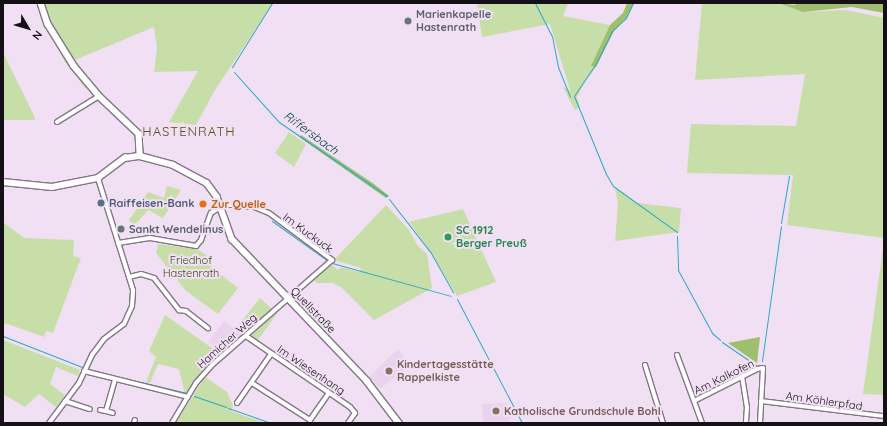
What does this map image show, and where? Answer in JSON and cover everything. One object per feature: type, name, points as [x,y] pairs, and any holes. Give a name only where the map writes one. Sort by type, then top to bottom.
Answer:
[{"type":"main road","points":[[3,182],[52,187],[98,178],[125,158],[140,156],[139,134],[99,96],[62,49],[48,24],[41,3]]},
{"type":"main road","name":"Quellstraße","points":[[140,156],[173,165],[207,183],[214,190],[232,239],[372,387],[399,423]]},
{"type":"street","points":[[57,122],[99,96]]},
{"type":"street","points":[[49,423],[84,372],[92,354],[104,340],[127,320],[134,298],[129,277],[98,178]]},
{"type":"street","name":"Im Kuckuck","points":[[220,207],[246,206],[268,213],[332,260],[289,300]]},
{"type":"street","points":[[118,243],[150,238],[196,246],[201,240],[211,213],[220,207]]},
{"type":"street","points":[[129,277],[141,274],[154,278],[179,310],[186,311],[208,328]]},
{"type":"street","name":"Hamicher Weg","points":[[172,423],[203,374],[289,300]]},
{"type":"street","name":"Im Wiesenhang","points":[[246,336],[329,392],[355,413],[348,423]]},
{"type":"street","points":[[237,403],[272,354]]},
{"type":"street","name":"Am Kalkofen","points":[[676,355],[702,423]]},
{"type":"street","points":[[644,365],[663,423]]},
{"type":"street","name":"Am Kalkofen","points":[[694,401],[742,376],[762,368],[761,401]]},
{"type":"street","points":[[84,372],[188,397]]},
{"type":"street","points":[[742,376],[747,406],[746,423]]},
{"type":"street","points":[[106,411],[115,379]]},
{"type":"street","points":[[252,383],[310,420],[329,392]]},
{"type":"street","points":[[65,401],[90,409]]},
{"type":"street","points":[[760,423],[761,401]]},
{"type":"street","name":"Am Köhlerpfad","points":[[761,401],[884,416]]},
{"type":"street","points":[[100,410],[113,413]]},
{"type":"shaded area","points":[[224,321],[242,334],[242,337],[239,336],[222,352],[208,342]]},
{"type":"shaded area","name":"Kindertagesstätte Rappelkiste","points":[[398,349],[410,365],[380,389],[369,377]]},
{"type":"shaded area","name":"Katholische Grundschule Bohl","points":[[506,403],[512,418],[509,419],[510,423],[483,423],[482,404]]},
{"type":"green space","points":[[35,3],[67,60],[88,88],[86,89],[65,62]]},
{"type":"green space","points":[[44,3],[273,3],[215,90],[196,125],[169,122],[198,71],[154,72],[157,48],[154,27],[75,60],[100,93],[70,56],[51,23]]},
{"type":"green space","points":[[477,3],[568,3],[563,16],[610,25],[592,65],[596,67],[585,81],[577,97],[580,107],[575,110],[563,87],[570,90],[550,24],[482,37]]},
{"type":"green space","points":[[627,3],[634,3],[627,17],[614,31],[596,67],[591,66],[610,25],[623,13]]},
{"type":"green space","points":[[702,3],[778,3],[803,12],[846,10],[884,18],[884,238],[787,225],[793,175],[687,173],[691,124],[796,126],[805,74],[695,80]]},
{"type":"green space","points":[[778,3],[795,5],[796,3],[884,3],[884,13],[852,7],[803,12]]},
{"type":"green space","points":[[3,52],[35,118],[35,120],[3,120]]},
{"type":"green space","points":[[289,132],[306,144],[294,167],[275,153]]},
{"type":"green space","points":[[301,135],[374,184],[389,196],[386,198],[299,137]]},
{"type":"green space","points":[[167,186],[181,190],[163,218],[148,210],[134,226],[129,220],[148,192],[164,198]]},
{"type":"green space","points":[[615,188],[637,203],[681,208],[679,232],[615,241],[618,204]]},
{"type":"green space","points":[[386,205],[409,230],[418,246],[427,254],[432,288],[374,320],[342,288],[333,283],[317,283],[314,280],[331,264],[338,270],[341,267],[359,272],[361,268],[334,260]]},
{"type":"green space","name":"SC 1912 Berger Preuß","points":[[463,209],[496,282],[457,296],[431,252],[409,222]]},
{"type":"green space","points":[[3,222],[24,238],[74,240],[73,256],[81,258],[53,333],[46,331],[44,337],[5,323],[3,328]]},
{"type":"green space","points":[[884,240],[884,395],[863,394]]},
{"type":"green space","name":"Friedhof Hastenrath","points":[[158,244],[197,249],[206,255],[211,267],[238,288],[218,314],[186,291],[156,253]]},
{"type":"green space","points":[[260,298],[273,310],[246,333],[237,327]]},
{"type":"green space","points":[[279,311],[257,341],[251,337],[251,335]]},
{"type":"green space","points":[[165,315],[219,353],[185,394],[179,369],[158,364],[150,383],[146,382],[156,357],[149,351]]},
{"type":"green space","points":[[760,337],[757,363],[728,343]]},
{"type":"green space","points":[[3,340],[80,370],[78,376],[56,367],[50,384],[65,395],[56,407],[39,394],[25,407],[3,394]]},
{"type":"green space","points":[[205,377],[227,392],[233,406],[231,411],[265,423],[176,423]]},
{"type":"waterway","name":"Riffersbach","points":[[232,67],[272,3]]},
{"type":"waterway","points":[[535,3],[552,36],[558,67],[570,97]]},
{"type":"waterway","points":[[633,3],[626,18],[612,31],[597,62],[574,96],[606,174],[613,186],[677,232]]},
{"type":"waterway","name":"Riffersbach","points":[[234,72],[279,122],[387,196]]},
{"type":"waterway","points":[[781,223],[789,176]]},
{"type":"waterway","name":"Riffersbach","points":[[389,199],[431,253],[453,292]]},
{"type":"waterway","points":[[272,221],[328,261]]},
{"type":"waterway","points":[[762,361],[781,226]]},
{"type":"waterway","points":[[677,236],[678,270],[712,333],[720,340]]},
{"type":"waterway","points":[[332,263],[451,296]]},
{"type":"waterway","name":"Riffersbach","points":[[457,299],[522,423]]},
{"type":"waterway","points":[[3,336],[82,367]]},
{"type":"waterway","points":[[722,342],[757,366]]},
{"type":"waterway","points":[[88,369],[113,376]]},
{"type":"waterway","points":[[118,377],[136,381]]},
{"type":"waterway","points":[[141,382],[187,393]]},
{"type":"waterway","points":[[194,396],[226,407]]},
{"type":"waterway","points":[[228,408],[271,423]]},
{"type":"place","name":"Marienkapelle Hastenrath","points":[[408,21]]},
{"type":"place","name":"Raiffeisen-Bank","points":[[101,203]]},
{"type":"place","name":"Zur Quelle","points":[[203,204]]},
{"type":"place","name":"Sankt Wendelinus","points":[[121,229]]},
{"type":"place","name":"SC 1912 Berger Preuß","points":[[448,237]]},
{"type":"place","name":"Kindertagesstätte Rappelkiste","points":[[389,371]]},
{"type":"place","name":"Katholische Grundschule Bohl","points":[[496,411]]},
{"type":"district","name":"HASTENRATH","points":[[189,131]]}]
